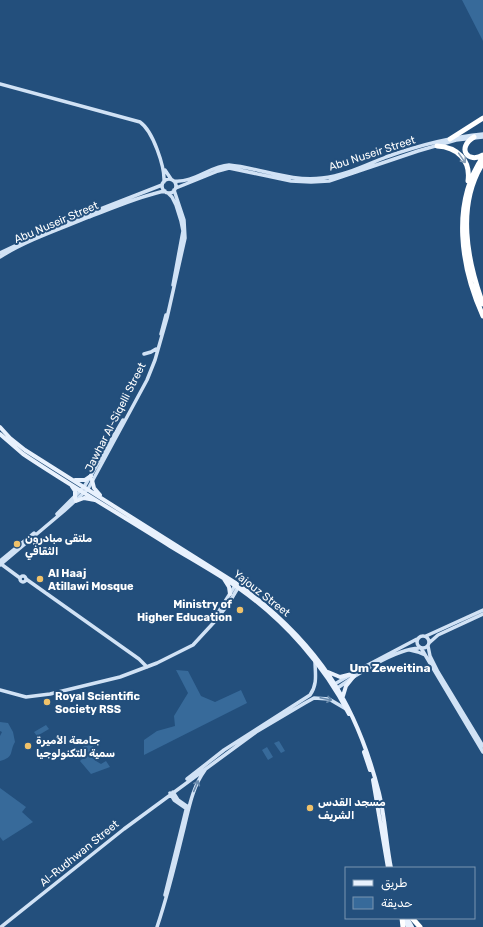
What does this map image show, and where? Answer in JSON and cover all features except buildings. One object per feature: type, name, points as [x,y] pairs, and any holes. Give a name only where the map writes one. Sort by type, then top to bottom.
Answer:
[{"type":"highway","points":[[450,139],[483,118]]},
{"type":"highway","points":[[474,137],[466,145],[466,153],[468,156],[474,158],[483,156]]},
{"type":"highway","points":[[437,146],[445,146],[463,157],[468,172],[468,187]]},
{"type":"highway","points":[[483,156],[474,171],[468,187],[464,205],[463,225],[464,250],[471,282],[483,316]]},
{"type":"highway","points":[[483,163],[477,174],[469,198],[468,232],[472,268],[483,304]]},
{"type":"highway","points":[[477,174],[483,168]]},
{"type":"highway","points":[[413,919],[420,927]]},
{"type":"main road","points":[[0,84],[132,119]]},
{"type":"main road","name":"Jawhar Al-Siqelli Street","points":[[0,563],[85,490],[146,380],[155,360],[166,323],[185,235],[184,220],[172,180],[165,171],[148,128],[143,122],[132,119]]},
{"type":"main road","name":"Jawhar Al-Siqelli Street","points":[[92,478],[144,381],[156,349],[168,309],[182,234],[182,224],[176,204],[172,197],[166,192],[163,184],[163,170],[149,132],[144,124],[132,119]]},
{"type":"main road","name":"Abu Nuseir Street","points":[[0,253],[50,229],[163,184],[166,180],[185,181],[223,166],[230,165],[287,177],[308,179],[324,178],[361,167],[399,153],[450,139],[483,135]]},
{"type":"main road","name":"Abu Nuseir Street","points":[[0,257],[67,226],[131,202],[175,189],[229,168],[291,181],[327,181],[340,178],[400,156],[483,135]]},
{"type":"main road","points":[[144,354],[153,352],[156,349]]},
{"type":"main road","name":"Yajouz Street","points":[[0,427],[10,438],[25,450],[73,480],[99,501],[223,579],[237,585],[275,617],[315,661],[343,696],[358,727],[371,764],[379,794],[391,867]]},
{"type":"main road","name":"Yajouz Street","points":[[0,434],[23,454],[68,482],[106,501],[263,602],[302,640],[326,671],[360,738],[372,778],[388,867]]},
{"type":"main road","points":[[73,480],[84,481],[92,478],[96,491],[106,501]]},
{"type":"main road","points":[[68,482],[74,490],[75,499],[84,498],[99,501]]},
{"type":"main road","points":[[0,563],[20,577],[25,576],[25,580],[143,663],[146,667]]},
{"type":"main road","points":[[223,579],[229,587],[230,594]]},
{"type":"main road","points":[[211,626],[237,585]]},
{"type":"main road","points":[[0,690],[23,696],[41,696],[106,680],[138,671],[152,665],[189,648],[211,626],[229,603],[237,585]]},
{"type":"main road","points":[[335,687],[353,675],[422,636],[426,636],[483,610]]},
{"type":"main road","points":[[326,671],[340,677],[353,675],[407,650],[425,648],[438,635],[483,614]]},
{"type":"main road","points":[[426,636],[428,639],[430,656],[438,672],[483,746]]},
{"type":"main road","points":[[417,639],[417,644],[426,656],[483,752]]},
{"type":"main road","points":[[407,650],[418,652],[426,656]]},
{"type":"main road","points":[[237,743],[305,703],[309,698],[315,684],[315,661]]},
{"type":"main road","points":[[143,663],[152,665]]},
{"type":"main road","points":[[138,671],[143,663]]},
{"type":"main road","points":[[343,696],[346,686],[353,675]]},
{"type":"main road","points":[[244,739],[309,698],[329,699],[346,709]]},
{"type":"main road","name":"Al-Rudhwan Street","points":[[171,792],[237,743]]},
{"type":"main road","name":"Al-Rudhwan Street","points":[[1,927],[199,770],[237,743]]},
{"type":"main road","points":[[156,927],[188,808],[195,787],[208,766]]},
{"type":"main road","points":[[171,792],[179,802],[188,808]]},
{"type":"main road","name":"Al-Rudhwan Street","points":[[6,927],[14,917]]},
{"type":"green space","points":[[462,0],[483,0],[483,41]]},
{"type":"green space","points":[[176,670],[188,671],[201,696],[215,702],[241,690],[247,703],[144,755],[144,740],[157,731],[175,726],[174,716],[188,693]]},
{"type":"green space","points":[[0,722],[8,723],[13,732],[15,742],[10,756],[0,761],[0,736],[2,732],[0,731]]},
{"type":"green space","points":[[46,725],[49,729],[37,736],[34,732]]},
{"type":"green space","points":[[279,741],[285,751],[281,753],[274,743]]},
{"type":"green space","points":[[89,743],[99,752],[96,761],[101,764],[106,761],[110,767],[91,774],[80,761],[82,759],[76,751]]},
{"type":"green space","points":[[267,747],[273,757],[268,760],[262,750]]},
{"type":"green space","points":[[0,788],[26,807],[22,812],[33,822],[3,841],[0,837]]},
{"type":"place","name":"ملتقى مبادرون الثقافي","points":[[17,544]]},
{"type":"place","name":"Al Haaj Atillawi Mosque","points":[[40,579]]},
{"type":"place","name":"Ministry of Higher Education","points":[[240,610]]},
{"type":"place","name":"Royal Scientific Society RSS","points":[[47,702]]},
{"type":"place","name":"جامعة الأميرة سمية للتكنولوجيا","points":[[28,746]]},
{"type":"place","name":"مسجد القدس الشريف","points":[[310,808]]},
{"type":"district","name":"Um Zeweitina","points":[[390,668]]}]
